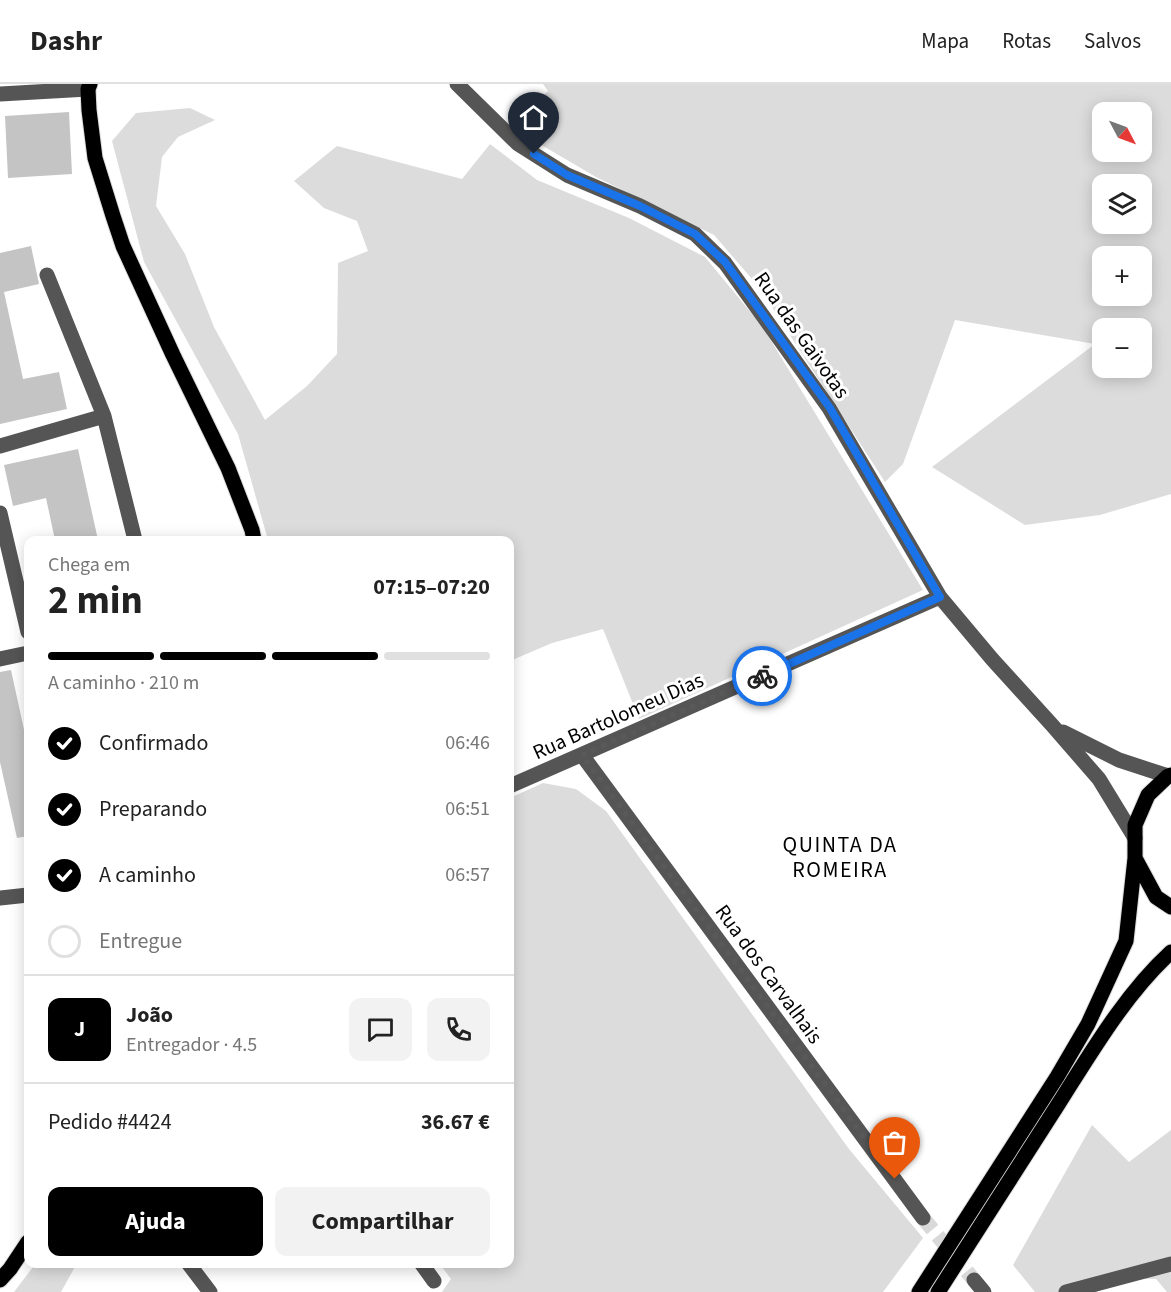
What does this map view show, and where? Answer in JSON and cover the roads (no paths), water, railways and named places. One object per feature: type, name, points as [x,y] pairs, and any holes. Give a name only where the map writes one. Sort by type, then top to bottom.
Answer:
[{"type":"main road","points":[[89,87],[89,110],[95,158],[123,246],[228,468],[253,536]]},
{"type":"main road","points":[[919,1292],[1057,1077],[1088,1024],[1126,941],[1135,858],[1135,825],[1148,795],[1169,776]]},
{"type":"main road","points":[[1135,858],[1156,897],[1171,907]]},
{"type":"main road","points":[[938,1292],[1122,1008],[1171,952]]},
{"type":"main road","points":[[0,1280],[24,1248]]},
{"type":"street","name":"Rua das Gaivotas","points":[[457,84],[518,144],[567,175],[640,206],[695,234],[725,262],[830,408],[940,597],[1033,706],[1053,725]]},
{"type":"street","points":[[0,94],[89,87]]},
{"type":"street","points":[[47,275],[104,416],[134,536]]},
{"type":"street","points":[[0,446],[104,416]]},
{"type":"street","points":[[0,513],[24,615]]},
{"type":"street","name":"Rua Bartolomeu Dias","points":[[514,784],[940,597]]},
{"type":"street","points":[[0,659],[24,654]]},
{"type":"street","points":[[1053,725],[1075,739],[1119,760],[1169,776]]},
{"type":"street","points":[[1053,725],[1099,779],[1135,838]]},
{"type":"street","name":"Rua dos Carvalhais","points":[[582,755],[923,1218]]},
{"type":"street","points":[[0,898],[24,895]]},
{"type":"street","points":[[1066,1292],[1171,1264]]},
{"type":"street","points":[[192,1268],[210,1292]]},
{"type":"street","points":[[425,1268],[434,1281]]},
{"type":"street","points":[[974,1280],[984,1292]]},
{"type":"tunnel","points":[[923,1218],[974,1280]]},
{"type":"district","name":"QUINTA DA ROMEIRA","points":[[840,858]]}]
